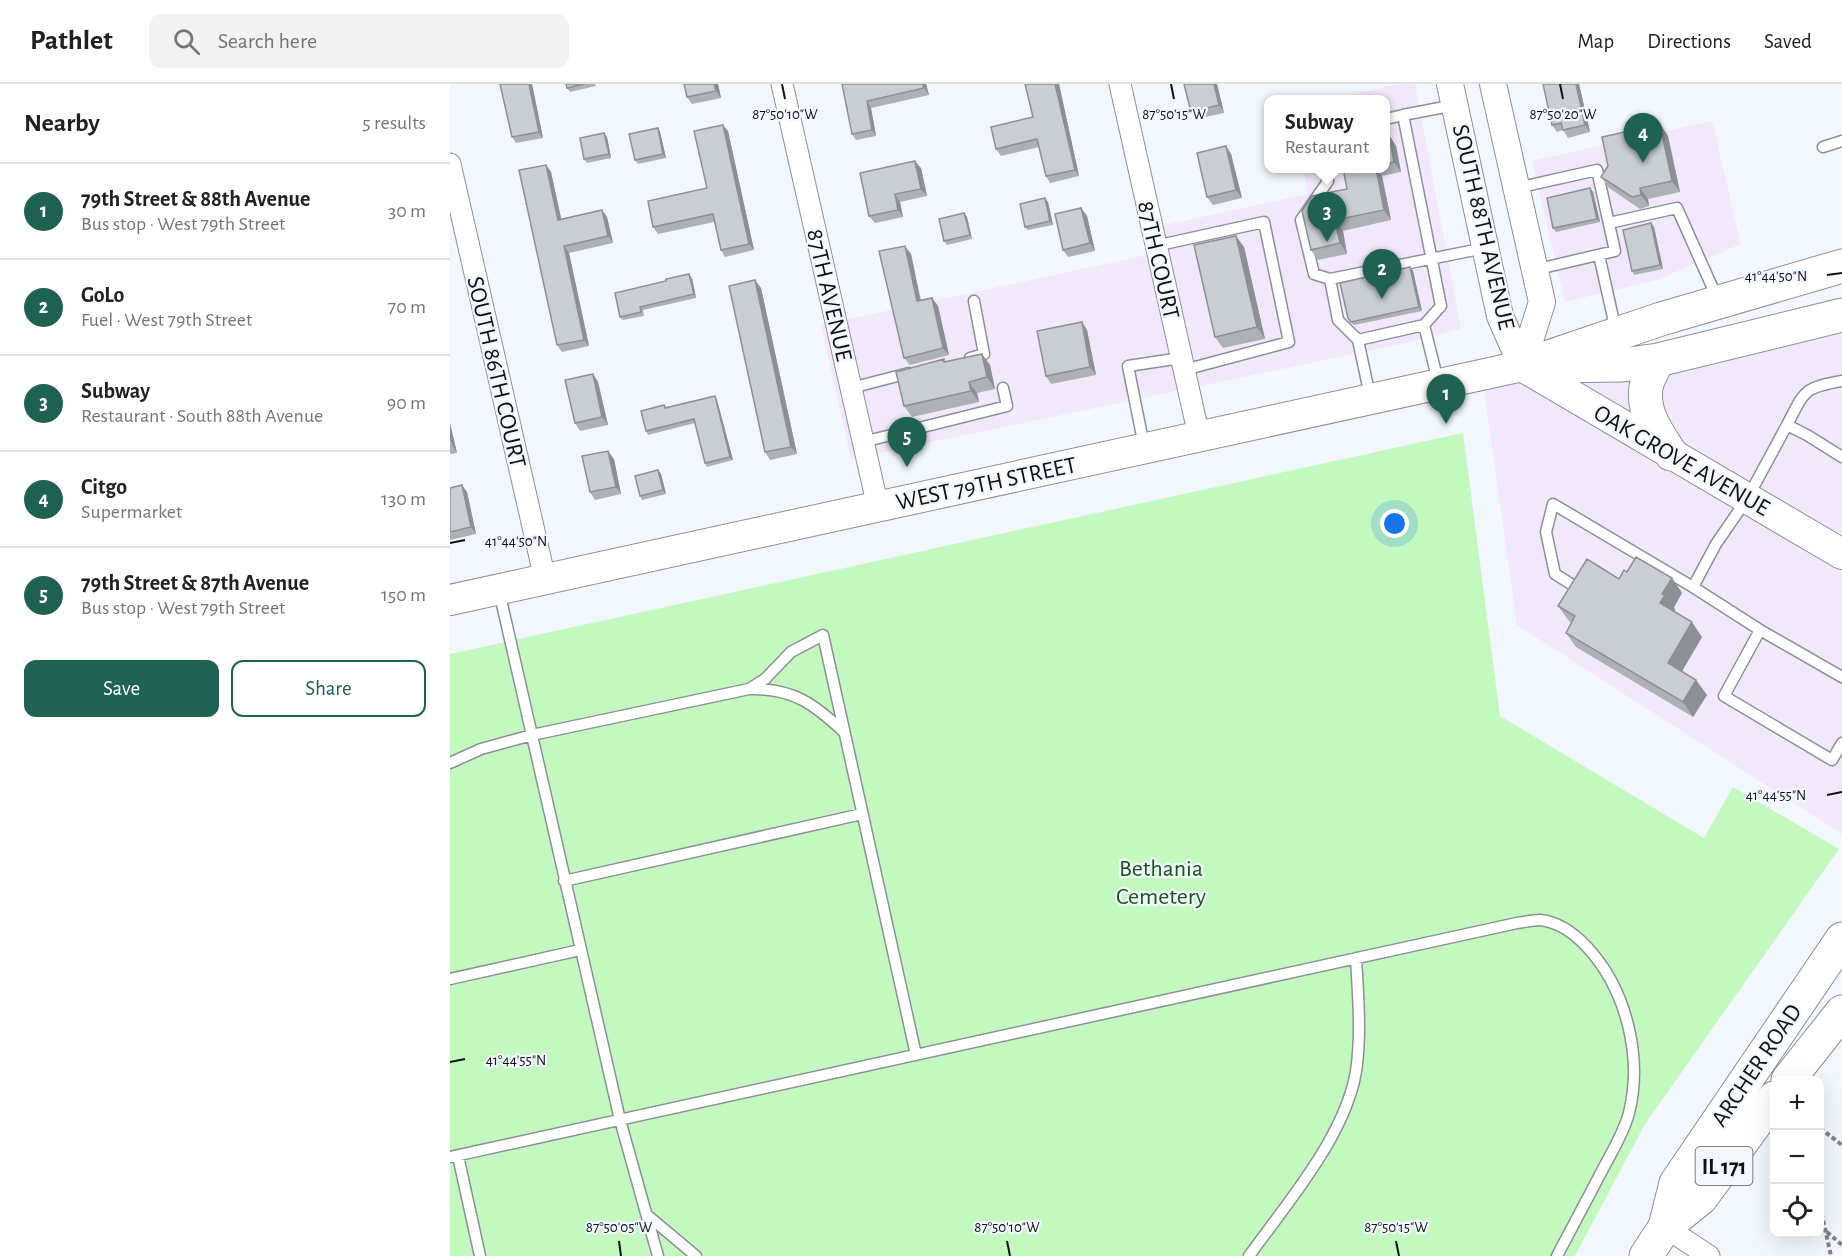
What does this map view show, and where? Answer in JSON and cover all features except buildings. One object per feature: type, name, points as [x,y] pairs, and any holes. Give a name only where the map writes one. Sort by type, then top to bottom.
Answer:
[{"type":"main road","points":[[1522,366],[1619,349],[1719,302],[1842,266]]},
{"type":"main road","points":[[1619,349],[1658,360],[1842,315]]},
{"type":"main road","points":[[1658,360],[1646,386],[1646,400],[1651,423],[1671,454]]},
{"type":"main road","name":"WEST 79TH STREET","points":[[450,600],[1522,366]]},
{"type":"main road","name":"OAK GROVE AVENUE","points":[[1522,366],[1842,555]]},
{"type":"main road","name":"ARCHER ROAD","points":[[1665,1227],[1676,1184],[1842,939]]},
{"type":"main road","name":"ARCHER ROAD","points":[[1791,1076],[1842,1012]]},
{"type":"main road","name":"ARCHER ROAD","points":[[1646,1256],[1665,1227],[1701,1198],[1770,1103]]},
{"type":"street","name":"87TH AVENUE","points":[[782,84],[878,507]]},
{"type":"street","name":"87TH COURT","points":[[1120,84],[1199,436]]},
{"type":"street","name":"SOUTH 88TH AVENUE","points":[[1493,84],[1542,303],[1522,366]]},
{"type":"street","name":"SOUTH 88TH AVENUE","points":[[1453,95],[1500,316],[1522,366]]},
{"type":"street","name":"SOUTH 86TH COURT","points":[[450,164],[545,579]]},
{"type":"street","points":[[1665,1227],[1709,1256]]},
{"type":"lane","points":[[1390,118],[1453,95]]},
{"type":"lane","points":[[1358,340],[1424,325],[1442,306],[1403,115]]},
{"type":"lane","points":[[1823,147],[1842,141]]},
{"type":"lane","points":[[1517,188],[1597,170],[1616,251],[1534,270]]},
{"type":"lane","points":[[1326,173],[1328,181],[1301,220],[1314,274],[1330,279],[1485,248]]},
{"type":"lane","points":[[1609,223],[1677,208],[1719,302]]},
{"type":"lane","points":[[1144,448],[1128,366],[1182,364],[1289,342],[1264,222],[1155,246]]},
{"type":"lane","points":[[1599,255],[1619,349]]},
{"type":"lane","points":[[1330,279],[1338,320],[1358,340],[1371,399]]},
{"type":"lane","points":[[962,360],[984,354],[974,301]]},
{"type":"lane","points":[[1424,325],[1439,384]]},
{"type":"lane","points":[[851,388],[918,371]]},
{"type":"lane","points":[[1692,587],[1716,544],[1747,499],[1804,392],[1818,385],[1842,381]]},
{"type":"lane","points":[[863,442],[1007,406],[1003,388]]},
{"type":"lane","points":[[1787,425],[1842,457]]},
{"type":"lane","points":[[1579,589],[1555,574],[1546,532],[1553,504],[1842,677]]},
{"type":"lane","points":[[498,589],[620,1120],[658,1256]]},
{"type":"lane","points":[[1760,630],[1724,696],[1832,760],[1842,743]]},
{"type":"lane","points":[[749,689],[765,679],[790,652],[823,635],[916,1055]]},
{"type":"lane","points":[[450,763],[481,749],[531,735],[749,689],[770,688],[804,700],[821,711],[844,732]]},
{"type":"lane","points":[[564,881],[862,814]]},
{"type":"lane","points":[[480,1256],[454,1156],[1506,925],[1539,920],[1556,924],[1576,935],[1611,977],[1622,1005],[1632,1056],[1633,1085],[1629,1114],[1619,1138],[1557,1256]]},
{"type":"lane","points":[[450,979],[580,950]]},
{"type":"lane","points":[[1249,1256],[1329,1141],[1346,1105],[1357,1067],[1359,1028],[1356,958]]},
{"type":"lane","points":[[647,1215],[696,1256]]},
{"type":"path","points":[[1823,1130],[1842,1145]]},
{"type":"path","points":[[1824,1223],[1831,1256]]},
{"type":"path","points":[[1826,1231],[1842,1245]]},
{"type":"shaded area","points":[[1399,84],[1415,84],[1461,329],[1401,344],[851,459],[821,325],[1147,255],[1142,230],[1308,194],[1304,173],[1390,173],[1390,95],[1348,95]]},
{"type":"shaded area","points":[[1712,121],[1741,244],[1657,280],[1565,302],[1532,161]]},
{"type":"shaded area","points":[[1842,329],[1842,545],[1548,375]]},
{"type":"shaded area","points":[[1516,375],[1842,566],[1842,834],[1517,625],[1483,383]]},
{"type":"green space","name":"Bethania Cemetery","points":[[1463,433],[1500,716],[1704,838],[1733,787],[1839,849],[1645,1124],[1575,1256],[450,1256],[450,654]]},
{"type":"place","name":"Citgo","points":[[1643,163]]},
{"type":"place","name":"Subway","points":[[1327,242]]},
{"type":"place","name":"GoLo","points":[[1382,299]]},
{"type":"place","name":"79th Street & 88th Avenue","points":[[1446,424]]},
{"type":"place","name":"79th Street & 87th Avenue","points":[[907,467]]}]
